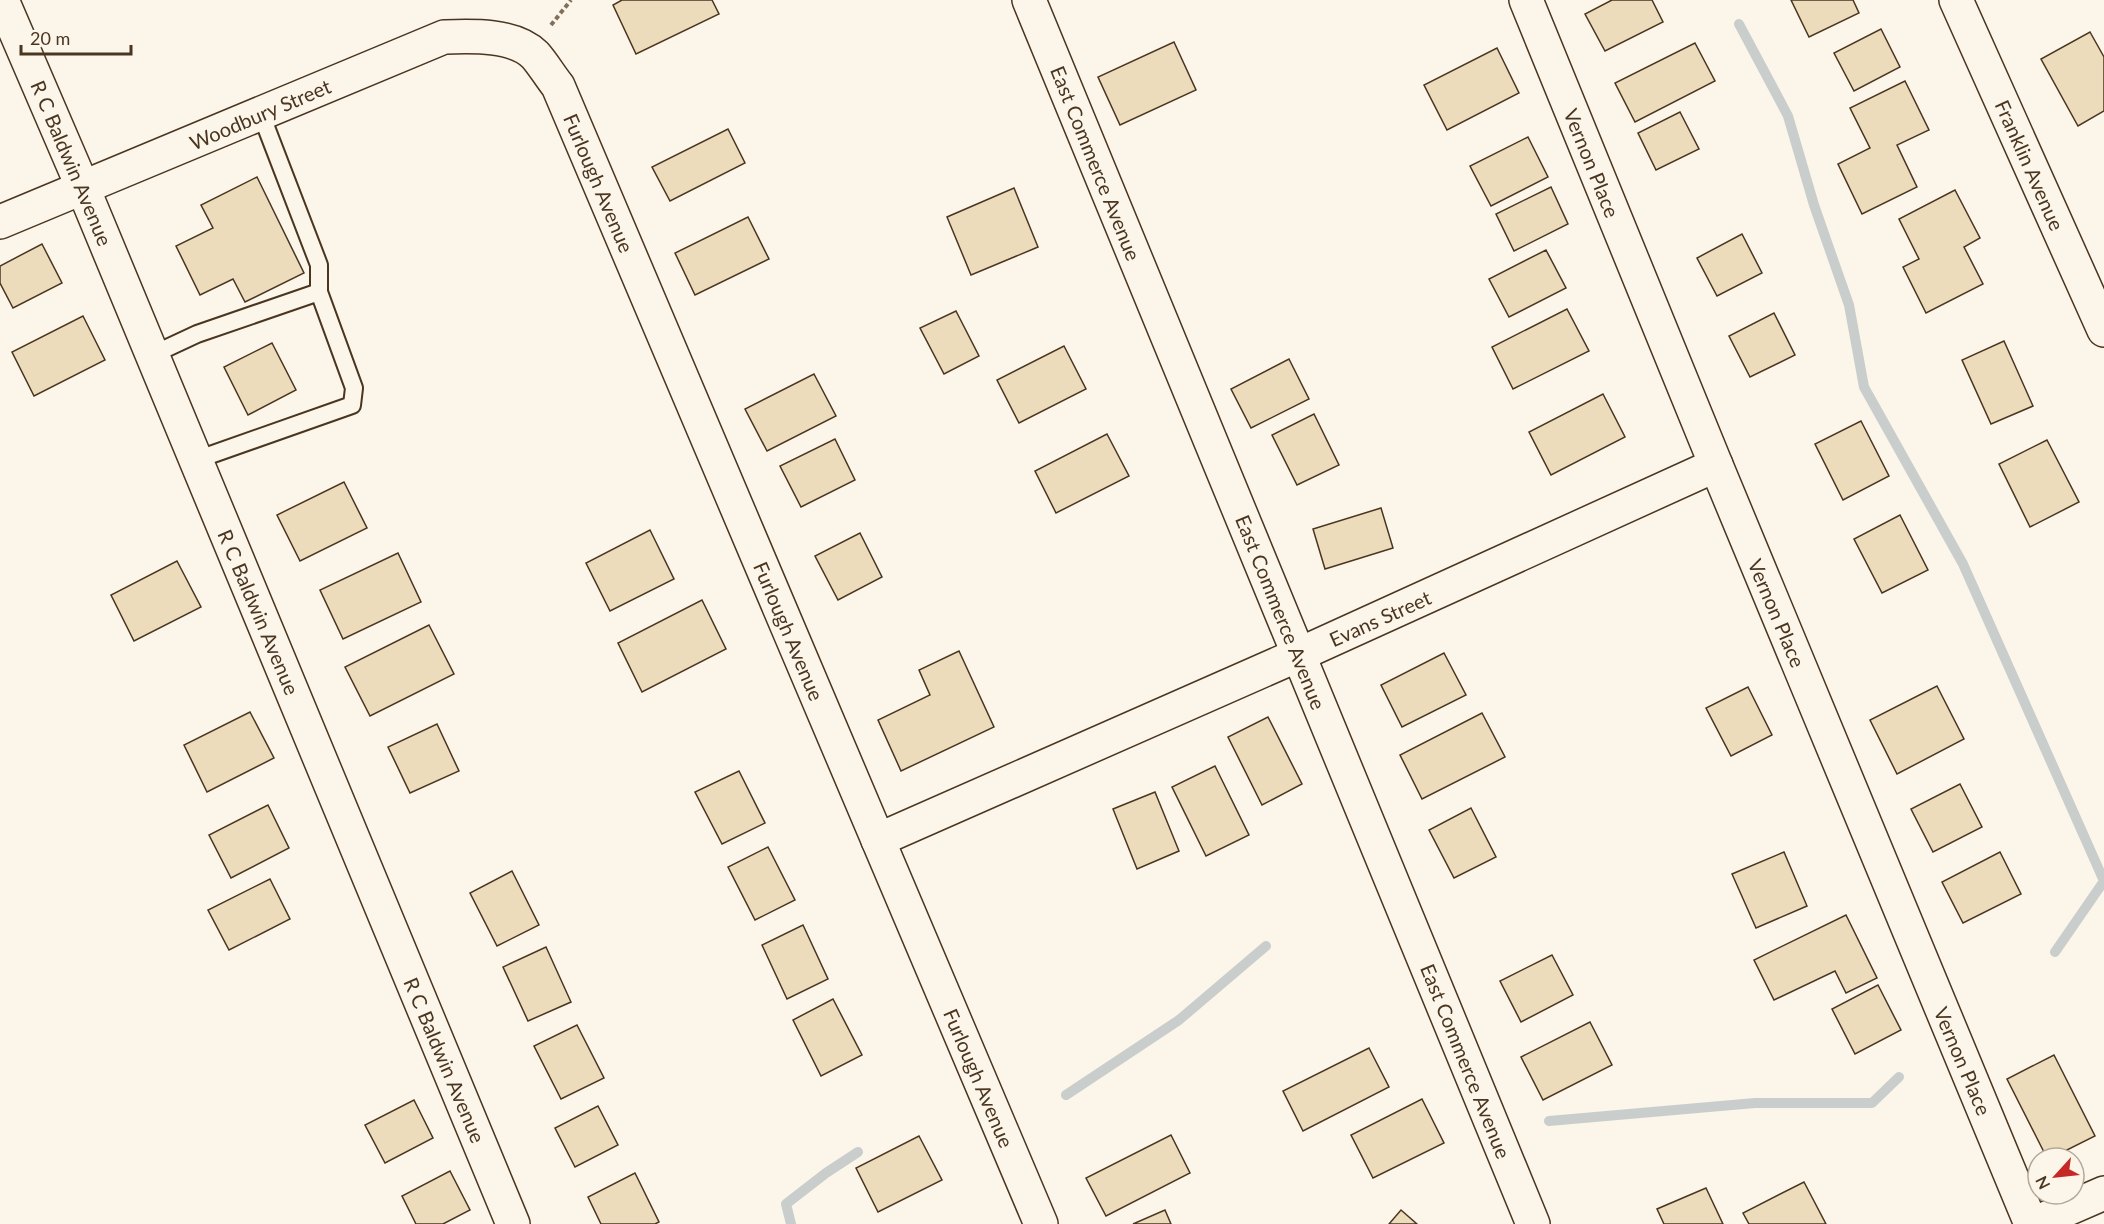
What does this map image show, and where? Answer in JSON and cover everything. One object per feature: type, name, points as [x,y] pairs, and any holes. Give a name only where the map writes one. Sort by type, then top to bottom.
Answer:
[{"type":"street","name":"R C Baldwin Avenue","points":[[2,0],[83,188],[513,1224]]},
{"type":"street","name":"East Commerce Avenue","points":[[1029,0],[1533,1224]]},
{"type":"street","name":"Vernon Place","points":[[1526,0],[1716,465],[2032,1224]]},
{"type":"street","name":"Franklin Avenue","points":[[1956,0],[2104,330]]},
{"type":"street","name":"Woodbury Street","points":[[0,222],[444,37],[483,36],[524,46]]},
{"type":"street","name":"Furlough Avenue","points":[[524,46],[535,55],[558,86],[1041,1224]]},
{"type":"street","name":"Evans Street","points":[[878,840],[1298,655],[1716,465]]},
{"type":"street","points":[[2032,1224],[2104,1192]]},
{"type":"lane","points":[[196,460],[352,405],[354,388],[320,292],[319,265],[261,114]]},
{"type":"lane","points":[[152,355],[197,334],[320,292]]},
{"type":"building","points":[[622,0],[712,0],[719,14],[636,54],[613,5]]},
{"type":"building","points":[[1612,0],[1652,0],[1663,22],[1605,51],[1585,14]]},
{"type":"building","points":[[1791,0],[1853,0],[1859,13],[1809,37]]},
{"type":"building","points":[[1881,29],[1900,67],[1854,91],[1834,53]]},
{"type":"building","points":[[2090,32],[2104,57],[2104,111],[2078,126],[2041,59]]},
{"type":"building","points":[[1174,42],[1196,90],[1120,125],[1098,77]]},
{"type":"building","points":[[1695,43],[1715,81],[1635,122],[1615,83]]},
{"type":"building","points":[[1497,48],[1519,93],[1447,130],[1424,85]]},
{"type":"building","points":[[1905,81],[1929,130],[1897,145],[1917,187],[1862,214],[1838,164],[1870,148],[1850,108]]},
{"type":"building","points":[[1680,112],[1699,149],[1656,170],[1638,133]]},
{"type":"building","points":[[728,129],[745,163],[670,201],[652,167]]},
{"type":"building","points":[[1528,137],[1548,177],[1491,206],[1470,166]]},
{"type":"building","points":[[257,177],[304,273],[245,302],[233,279],[200,295],[176,246],[213,228],[201,205]]},
{"type":"building","points":[[1551,187],[1568,224],[1514,251],[1496,214]]},
{"type":"building","points":[[1014,188],[1038,247],[971,275],[947,217]]},
{"type":"building","points":[[1955,190],[1980,238],[1964,247],[1983,284],[1926,313],[1903,267],[1919,259],[1899,219]]},
{"type":"building","points":[[748,217],[769,259],[695,295],[675,253]]},
{"type":"building","points":[[1742,234],[1762,273],[1717,296],[1697,258]]},
{"type":"building","points":[[42,244],[62,283],[13,308],[0,283],[0,266]]},
{"type":"building","points":[[1546,250],[1566,288],[1509,317],[1489,279]]},
{"type":"building","points":[[1567,309],[1589,351],[1513,389],[1492,347]]},
{"type":"building","points":[[956,311],[979,356],[944,374],[920,328]]},
{"type":"building","points":[[1774,313],[1795,355],[1750,377],[1729,336]]},
{"type":"building","points":[[83,316],[105,360],[34,396],[12,352]]},
{"type":"building","points":[[2004,341],[2033,406],[1991,424],[1962,360]]},
{"type":"building","points":[[272,343],[296,390],[248,415],[224,367]]},
{"type":"building","points":[[1064,346],[1086,389],[1019,423],[997,380]]},
{"type":"building","points":[[1289,359],[1309,399],[1251,428],[1231,389]]},
{"type":"building","points":[[814,374],[836,416],[767,451],[745,409]]},
{"type":"building","points":[[1603,394],[1625,437],[1551,475],[1529,432]]},
{"type":"building","points":[[1314,414],[1339,465],[1297,485],[1272,435]]},
{"type":"building","points":[[1861,421],[1889,476],[1843,500],[1815,444]]},
{"type":"building","points":[[1107,434],[1129,476],[1056,513],[1035,471]]},
{"type":"building","points":[[835,439],[855,480],[801,507],[780,466]]},
{"type":"building","points":[[2047,440],[2079,502],[2030,527],[1999,464]]},
{"type":"building","points":[[344,482],[367,528],[300,561],[277,515]]},
{"type":"building","points":[[1381,508],[1393,548],[1325,569],[1313,529]]},
{"type":"building","points":[[1900,515],[1928,570],[1882,593],[1854,539]]},
{"type":"building","points":[[650,530],[674,579],[610,611],[586,563]]},
{"type":"building","points":[[860,533],[882,577],[838,600],[815,556]]},
{"type":"building","points":[[398,553],[421,602],[343,639],[320,590]]},
{"type":"building","points":[[177,561],[201,607],[134,641],[111,595]]},
{"type":"building","points":[[702,600],[726,649],[642,692],[618,643]]},
{"type":"building","points":[[429,625],[454,674],[370,716],[345,667]]},
{"type":"building","points":[[959,651],[994,727],[901,771],[878,720],[930,695],[919,670]]},
{"type":"building","points":[[1444,653],[1466,695],[1402,727],[1381,685]]},
{"type":"building","points":[[1937,686],[1964,739],[1897,774],[1870,720]]},
{"type":"building","points":[[1748,687],[1772,735],[1731,756],[1706,708]]},
{"type":"building","points":[[250,712],[274,758],[207,792],[184,745]]},
{"type":"building","points":[[1482,713],[1505,757],[1422,799],[1400,755]]},
{"type":"building","points":[[1268,717],[1302,784],[1262,805],[1228,737]]},
{"type":"building","points":[[437,724],[459,771],[410,793],[388,747]]},
{"type":"building","points":[[1215,766],[1249,835],[1206,856],[1172,787]]},
{"type":"building","points":[[739,771],[765,823],[722,844],[695,792]]},
{"type":"building","points":[[1960,784],[1982,827],[1933,852],[1911,809]]},
{"type":"building","points":[[1155,792],[1179,851],[1137,869],[1113,809]]},
{"type":"building","points":[[268,805],[289,848],[231,878],[209,835]]},
{"type":"building","points":[[1471,808],[1496,857],[1454,878],[1429,830]]},
{"type":"building","points":[[768,847],[795,900],[755,920],[728,867]]},
{"type":"building","points":[[1784,852],[1807,906],[1756,928],[1732,874]]},
{"type":"building","points":[[2000,852],[2021,894],[1963,923],[1942,882]]},
{"type":"building","points":[[512,871],[539,925],[497,946],[470,893]]},
{"type":"building","points":[[270,879],[290,919],[229,950],[208,910]]},
{"type":"building","points":[[1846,915],[1877,978],[1846,993],[1835,971],[1774,1000],[1754,960]]},
{"type":"building","points":[[803,925],[828,979],[787,999],[762,945]]},
{"type":"building","points":[[546,947],[571,1002],[528,1021],[503,967]]},
{"type":"building","points":[[1552,955],[1573,995],[1521,1022],[1500,981]]},
{"type":"building","points":[[1878,985],[1901,1030],[1855,1054],[1832,1009]]},
{"type":"building","points":[[833,999],[862,1055],[821,1076],[793,1020]]},
{"type":"building","points":[[1590,1022],[1612,1065],[1543,1100],[1521,1057]]},
{"type":"building","points":[[577,1025],[604,1078],[561,1099],[534,1046]]},
{"type":"building","points":[[1369,1048],[1389,1087],[1303,1131],[1283,1091]]},
{"type":"building","points":[[2054,1055],[2095,1136],[2075,1146],[2041,1146],[2007,1079]]},
{"type":"building","points":[[1422,1099],[1444,1143],[1373,1178],[1351,1135]]},
{"type":"building","points":[[414,1100],[433,1138],[385,1163],[365,1125]]},
{"type":"building","points":[[598,1106],[618,1145],[575,1167],[555,1128]]},
{"type":"building","points":[[1171,1135],[1190,1173],[1106,1216],[1086,1178]]},
{"type":"building","points":[[919,1136],[942,1180],[878,1212],[856,1168]]},
{"type":"building","points":[[450,1171],[470,1210],[443,1224],[416,1224],[402,1196]]},
{"type":"building","points":[[635,1173],[659,1222],[655,1224],[601,1224],[588,1197]]},
{"type":"building","points":[[1804,1182],[1826,1224],[1749,1224],[1743,1213]]},
{"type":"building","points":[[1706,1188],[1723,1224],[1664,1224],[1657,1209]]},
{"type":"building","points":[[1165,1210],[1171,1224],[1133,1224]]},
{"type":"building","points":[[1401,1210],[1417,1224],[1389,1224]]},
{"type":"waterway","points":[[1739,24],[1788,116],[1814,205],[1849,305],[1864,387],[1963,564],[2104,881],[2055,952]]},
{"type":"waterway","points":[[1066,1095],[1179,1020],[1266,946]]},
{"type":"waterway","points":[[1549,1121],[1755,1103],[1872,1103],[1899,1077]]},
{"type":"waterway","points":[[791,1224],[786,1204],[858,1152]]}]
